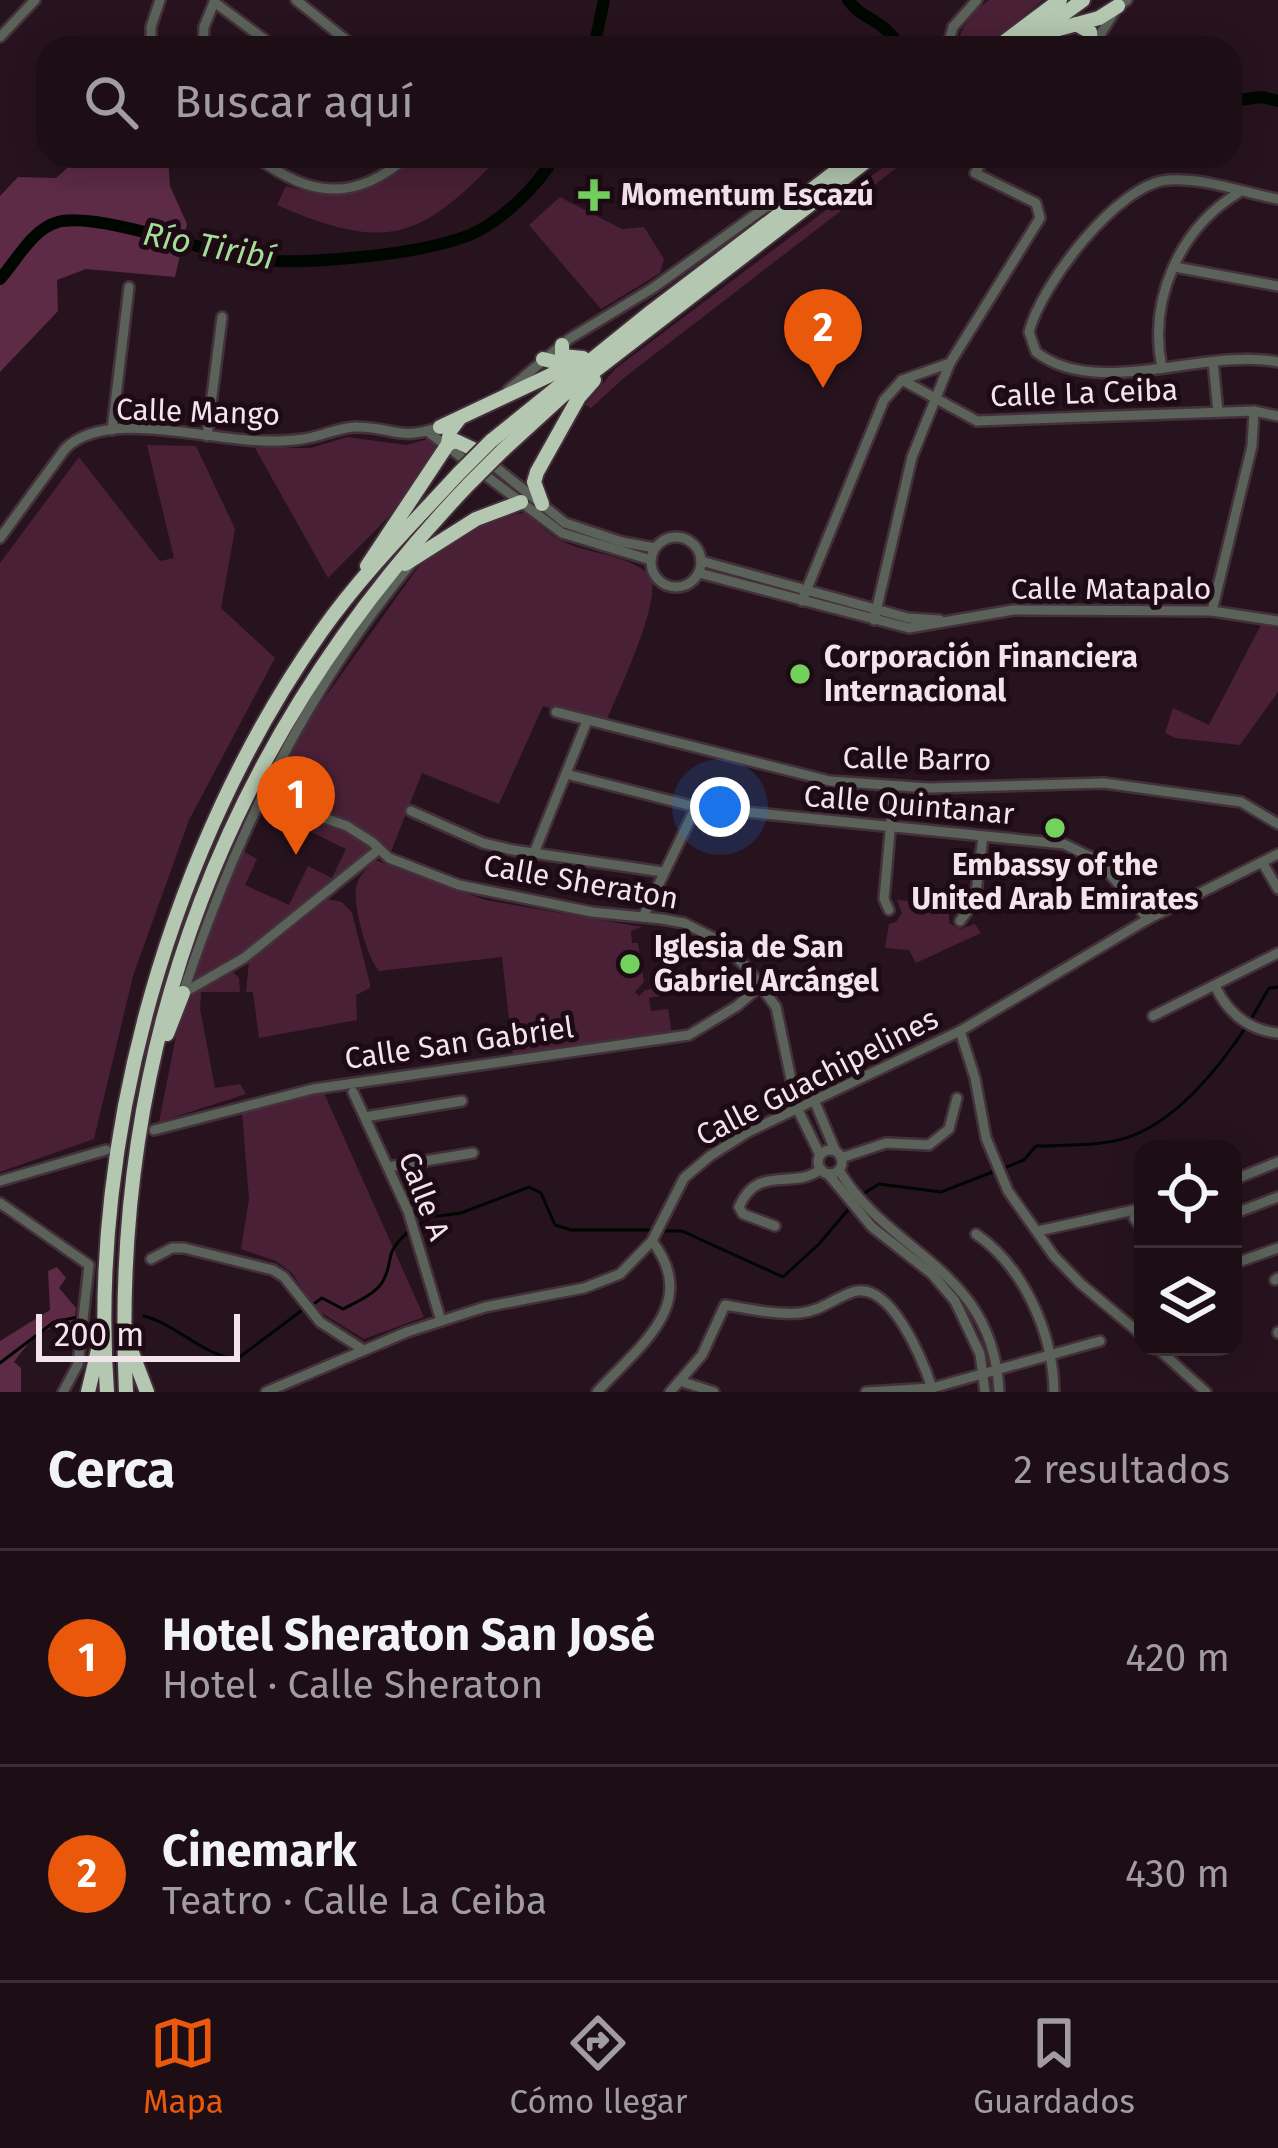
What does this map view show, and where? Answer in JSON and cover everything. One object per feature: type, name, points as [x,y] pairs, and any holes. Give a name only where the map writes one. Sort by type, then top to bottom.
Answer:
[{"type":"highway","points":[[1010,36],[1050,0]]},
{"type":"highway","points":[[1012,36],[1060,0]]},
{"type":"highway","points":[[1034,36],[1083,0]]},
{"type":"highway","points":[[1046,36],[1099,18],[1123,3]]},
{"type":"highway","points":[[1076,24],[1090,36]]},
{"type":"highway","points":[[107,1392],[109,1223],[126,1110],[173,928],[214,823],[261,730],[438,460],[441,435],[463,415],[576,362],[652,311],[840,168]]},
{"type":"highway","points":[[496,446],[857,168]]},
{"type":"highway","points":[[335,614],[496,446],[652,311]]},
{"type":"highway","points":[[542,504],[534,482],[556,437],[579,397],[636,339]]},
{"type":"highway","points":[[562,344],[562,356],[576,362]]},
{"type":"highway","points":[[543,359],[576,362]]},
{"type":"highway","points":[[441,435],[476,450]]},
{"type":"highway","points":[[126,1392],[124,1291],[130,1186],[143,1101],[176,974],[221,848],[290,715],[353,620],[464,479]]},
{"type":"highway","points":[[353,620],[427,547],[476,519],[521,502]]},
{"type":"highway","points":[[143,1101],[183,993]]},
{"type":"highway","points":[[88,1392],[98,1357],[107,1281]]},
{"type":"highway","points":[[124,1291],[133,1361],[147,1392]]},
{"type":"street","points":[[0,37],[35,0]]},
{"type":"street","points":[[151,36],[160,0]]},
{"type":"street","points":[[296,0],[341,36]]},
{"type":"street","points":[[950,36],[952,27],[977,0]]},
{"type":"street","points":[[204,36],[214,1],[260,36]]},
{"type":"street","points":[[1100,36],[1123,3]]},
{"type":"street","points":[[273,168],[289,179],[327,189],[377,180],[392,168]]},
{"type":"street","points":[[876,614],[912,457],[950,363],[1040,212],[1031,200],[975,173],[978,168]]},
{"type":"street","points":[[1278,199],[1167,180],[1131,193],[1084,242],[1033,317],[1032,346],[1046,360],[1068,368],[1107,371],[1251,359],[1278,362]]},
{"type":"street","points":[[1162,368],[1158,310],[1175,267],[1208,212],[1239,192]]},
{"type":"street","points":[[496,400],[562,344],[773,206]]},
{"type":"street","points":[[1175,267],[1278,286]]},
{"type":"street","points":[[112,430],[129,287]]},
{"type":"street","points":[[207,436],[222,317]]},
{"type":"street","points":[[1214,362],[1218,412]]},
{"type":"street","name":"Calle La Ceiba","points":[[902,380],[950,363]]},
{"type":"street","points":[[804,596],[884,400],[902,380]]},
{"type":"street","name":"Calle La Ceiba","points":[[902,380],[977,421],[1255,411],[1278,416]]},
{"type":"street","points":[[1213,611],[1252,446],[1255,411]]},
{"type":"street","name":"Calle Mango","points":[[0,538],[71,443],[112,430],[260,442],[298,440],[352,427],[441,435]]},
{"type":"street","points":[[441,435],[521,502],[576,540],[653,554]]},
{"type":"street","points":[[476,450],[555,517],[653,554]]},
{"type":"street","points":[[671,537],[684,538],[695,546],[700,567],[684,586],[670,587],[654,575],[653,554],[671,537]]},
{"type":"street","points":[[183,993],[227,867],[326,679],[380,601],[427,547]]},
{"type":"street","name":"Calle Matapalo","points":[[700,567],[876,614],[909,628],[1013,610],[1213,611],[1278,621]]},
{"type":"street","name":"Calle Barro","points":[[556,712],[830,782],[894,787],[1104,783],[1241,802],[1278,824]]},
{"type":"street","points":[[533,853],[587,721]]},
{"type":"street","name":"Calle Quintanar","points":[[566,774],[696,807],[1064,844],[1099,861],[1148,919]]},
{"type":"street","points":[[889,910],[884,899],[894,787]]},
{"type":"street","name":"Calle Sheraton","points":[[262,796],[347,826],[394,861],[479,890],[684,923],[705,932],[735,953],[776,1007],[797,1108],[820,1155],[828,1150],[833,1164]]},
{"type":"street","points":[[643,917],[696,807]]},
{"type":"street","points":[[412,812],[483,843],[663,872]]},
{"type":"street","points":[[960,920],[975,901],[982,837]]},
{"type":"street","points":[[183,993],[233,965],[378,850]]},
{"type":"street","name":"Calle Guachipelines","points":[[266,1392],[362,1348],[441,1321],[485,1307],[584,1288],[620,1274],[656,1234],[694,1166],[748,1132],[960,1031],[1148,919],[1278,854]]},
{"type":"street","points":[[1262,862],[1278,889]]},
{"type":"street","points":[[1153,1016],[1278,953]]},
{"type":"street","name":"Calle San Gabriel","points":[[154,1130],[313,1089],[689,1035],[760,986]]},
{"type":"street","points":[[1215,986],[1229,1008],[1248,1024],[1278,1033]]},
{"type":"street","points":[[960,1031],[996,1170],[1054,1256],[1134,1328]]},
{"type":"street","name":"Calle A","points":[[353,1092],[411,1222],[441,1321]]},
{"type":"street","points":[[775,1226],[743,1214],[739,1207],[755,1185],[808,1177],[886,1143],[929,1145],[949,1129],[957,1098]]},
{"type":"street","points":[[814,1100],[833,1164],[872,1226],[924,1261],[955,1301],[999,1392]]},
{"type":"street","points":[[365,1117],[462,1101]]},
{"type":"street","points":[[0,1181],[106,1150]]},
{"type":"street","points":[[388,1167],[473,1153]]},
{"type":"street","points":[[1242,1176],[1278,1162]]},
{"type":"street","points":[[1242,1211],[1278,1197]]},
{"type":"street","points":[[0,1203],[89,1265],[78,1364],[63,1392]]},
{"type":"street","points":[[1038,1231],[1134,1210]]},
{"type":"street","points":[[598,1392],[668,1309],[673,1292],[671,1270],[656,1234]]},
{"type":"street","points":[[976,1234],[991,1244],[1026,1293],[1051,1354],[1054,1392]]},
{"type":"street","points":[[152,1258],[184,1248],[273,1270],[284,1276],[320,1322],[362,1348]]},
{"type":"street","points":[[1242,1261],[1278,1248]]},
{"type":"street","points":[[670,1392],[702,1355],[724,1304],[796,1313],[826,1307],[861,1291],[904,1323],[932,1388]]},
{"type":"street","points":[[866,1392],[932,1388],[1100,1341]]},
{"type":"street","points":[[1166,1356],[1206,1392]]},
{"type":"street","points":[[985,1392],[991,1372]]},
{"type":"street","points":[[680,1381],[714,1392]]},
{"type":"shaded area","points":[[989,0],[1043,0],[1000,36],[960,36]]},
{"type":"shaded area","points":[[67,168],[169,168],[170,186],[187,224],[175,277],[86,269],[57,280],[58,311],[0,372],[0,196],[18,177],[56,178]]},
{"type":"shaded area","points":[[397,168],[488,168],[447,206],[399,230],[346,229],[277,205],[286,186],[340,194],[383,179]]},
{"type":"shaded area","points":[[882,168],[896,168],[591,408],[585,405],[615,369]]},
{"type":"shaded area","points":[[560,197],[622,229],[644,227],[664,259],[660,273],[601,309],[529,225]]},
{"type":"shaded area","points":[[347,437],[406,445],[428,439],[436,444],[406,497],[328,578],[255,448],[311,448]]},
{"type":"shaded area","points":[[147,445],[196,446],[235,529],[221,608],[275,658],[189,820],[133,976],[94,1139],[0,1172],[0,563],[79,457],[160,561],[174,558]]},
{"type":"shaded area","points":[[525,513],[562,541],[631,563],[649,575],[651,602],[645,623],[605,724],[543,706],[499,804],[422,773],[390,854],[372,838],[274,796],[272,789],[313,714],[419,566],[469,532],[499,518]]},
{"type":"shaded area","points":[[1262,623],[1278,629],[1278,692],[1240,745],[1165,733],[1173,708],[1209,725]]},
{"type":"shaded area","points":[[267,801],[341,827],[370,845],[370,852],[220,970],[189,985],[228,878]],"holes":[[[264,809],[346,849],[332,878],[308,866],[289,905],[245,885],[257,859],[243,851]]]},
{"type":"shaded area","points":[[375,860],[485,900],[642,927],[631,931],[632,943],[638,943],[644,982],[635,992],[639,996],[645,990],[664,987],[666,995],[649,998],[651,1011],[668,1009],[672,1034],[513,1054],[502,957],[379,971],[356,903],[360,877]]},
{"type":"shaded area","points":[[327,899],[342,902],[352,913],[370,984],[356,995],[357,1020],[259,1038],[253,992],[246,992],[249,962]]},
{"type":"shaded area","points":[[897,900],[960,906],[949,914],[949,923],[960,929],[975,924],[981,933],[916,963],[909,950],[885,948],[889,924],[902,913]]},
{"type":"shaded area","points":[[230,969],[239,978],[240,992],[201,992],[200,1009],[215,1088],[240,1084],[246,1094],[159,1122],[177,1031],[191,991]]},
{"type":"shaded area","points":[[324,1093],[424,1317],[364,1339],[317,1310],[292,1273],[276,1261],[241,1249],[249,1199],[242,1113]]},
{"type":"shaded area","points":[[57,1267],[66,1278],[59,1288],[76,1308],[74,1329],[48,1329],[33,1340],[14,1362],[21,1368],[21,1392],[0,1392],[0,1341],[50,1310],[48,1271]]},
{"type":"waterway","name":"Río Tiribí","points":[[596,36],[604,0]]},
{"type":"waterway","points":[[848,0],[891,36]]},
{"type":"waterway","points":[[1242,100],[1278,101]]},
{"type":"waterway","name":"Río Tiribí","points":[[0,279],[40,231],[74,220],[120,226],[261,260],[353,258],[417,249],[480,230],[505,213],[548,168]]},
{"type":"waterway","points":[[1251,1019],[1269,988],[1278,987]]},
{"type":"waterway","points":[[1004,1168],[1024,1160],[1036,1146],[1115,1141],[1155,1124],[1199,1087],[1246,1027]]},
{"type":"waterway","points":[[863,1194],[879,1184],[941,1192],[995,1171]]},
{"type":"waterway","points":[[417,1226],[431,1217],[461,1213],[529,1187],[541,1193],[555,1225],[571,1230],[653,1230]]},
{"type":"waterway","points":[[662,1231],[682,1231],[783,1277],[852,1205]]},
{"type":"waterway","points":[[312,1305],[322,1298],[343,1309],[371,1294],[383,1281],[395,1246],[409,1231]]},
{"type":"waterway","points":[[144,1316],[212,1352],[237,1359],[301,1311]]},
{"type":"waterway","points":[[0,1363],[54,1322],[78,1317]]},
{"type":"place","name":"Momentum Escazú","points":[[594,195]]},
{"type":"place","name":"Cinemark","points":[[823,388]]},
{"type":"place","name":"Corporación Financiera Internacional","points":[[800,674]]},
{"type":"place","name":"Embassy of the United Arab Emirates","points":[[1055,828]]},
{"type":"place","name":"Hotel Sheraton San José","points":[[296,855]]},
{"type":"place","name":"Iglesia de San Gabriel Arcángel","points":[[630,964]]}]
